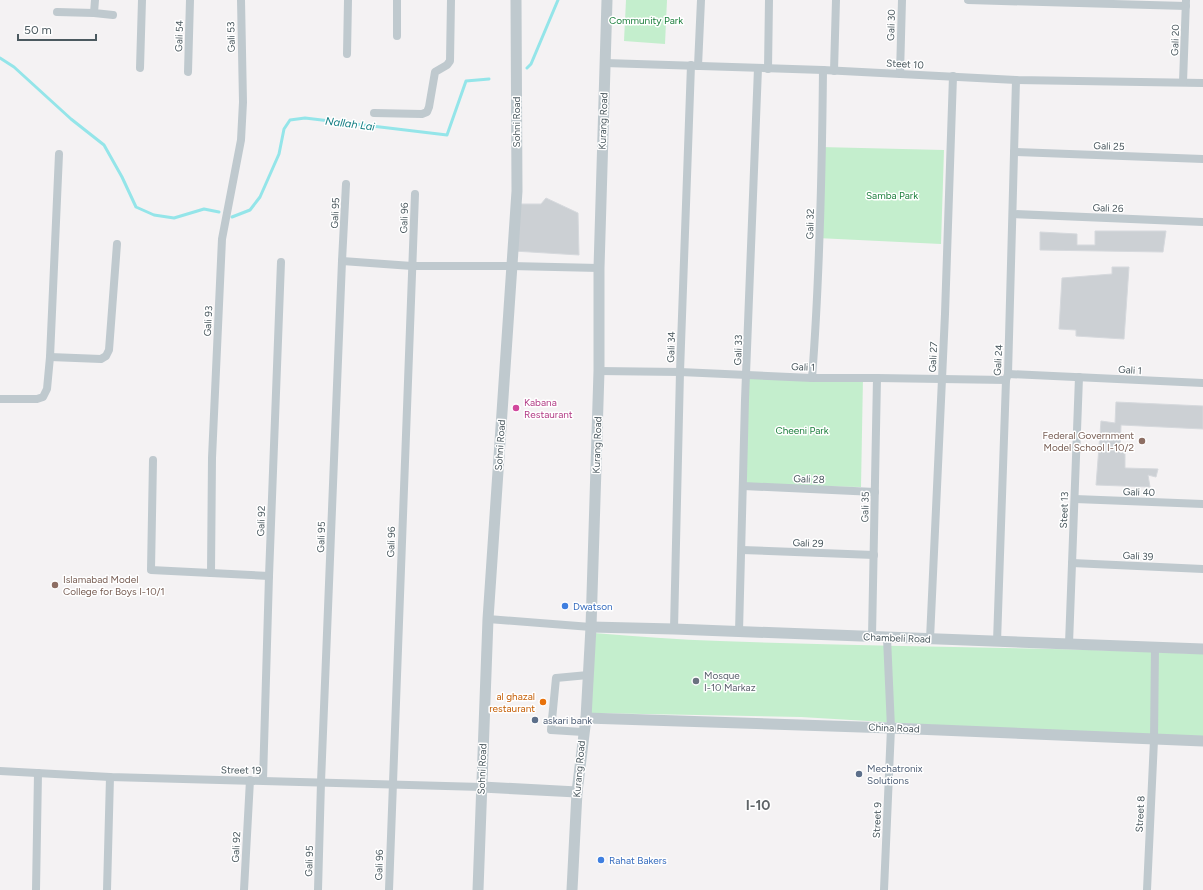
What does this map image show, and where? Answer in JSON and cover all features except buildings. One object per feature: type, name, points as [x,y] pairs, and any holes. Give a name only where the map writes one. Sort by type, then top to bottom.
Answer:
[{"type":"street","points":[[94,14],[95,0]]},
{"type":"street","points":[[140,68],[142,0]]},
{"type":"street","name":"Gali 54","points":[[188,72],[190,0]]},
{"type":"street","name":"Gali 53","points":[[241,0],[242,73]]},
{"type":"street","points":[[347,54],[348,0]]},
{"type":"street","points":[[397,0],[397,36]]},
{"type":"street","points":[[374,113],[422,114],[427,112],[435,72],[447,65],[450,61],[451,0]]},
{"type":"street","name":"Sohni Road","points":[[478,890],[488,619],[517,191],[516,0]]},
{"type":"street","name":"Kurang Road","points":[[572,890],[577,792],[583,732],[586,718],[591,627],[599,371],[599,268],[607,0]]},
{"type":"street","name":"Gali 34","points":[[674,629],[680,372],[694,66],[701,0]]},
{"type":"street","points":[[768,69],[769,0]]},
{"type":"street","points":[[834,71],[836,0]]},
{"type":"street","name":"Gali 30","points":[[900,74],[902,0]]},
{"type":"street","points":[[970,0],[1186,3]]},
{"type":"street","name":"Gali 20","points":[[1183,82],[1186,3]]},
{"type":"street","points":[[57,12],[113,15]]},
{"type":"street","name":"Steet 10","points":[[605,63],[823,70],[1016,80],[1203,83]]},
{"type":"street","name":"Gali 33","points":[[739,632],[745,400],[758,68]]},
{"type":"street","name":"Gali 32","points":[[812,378],[820,241],[823,70]]},
{"type":"street","name":"Gali 93","points":[[211,573],[212,458],[222,239],[241,140],[242,73]]},
{"type":"street","name":"Gali 27","points":[[930,639],[942,378],[953,76]]},
{"type":"street","name":"Gali 24","points":[[997,642],[1013,214],[1016,80]]},
{"type":"street","name":"Gali 25","points":[[1014,152],[1203,159]]},
{"type":"street","points":[[0,399],[38,399],[43,397],[47,389],[50,357],[59,154]]},
{"type":"street","name":"Gali 95","points":[[318,890],[321,782],[346,184]]},
{"type":"street","name":"Gali 96","points":[[389,890],[415,194]]},
{"type":"street","name":"Gali 26","points":[[1013,214],[1203,222]]},
{"type":"street","points":[[50,357],[101,359],[106,356],[109,350],[118,244]]},
{"type":"street","points":[[342,261],[412,266],[599,268]]},
{"type":"street","name":"Gali 92","points":[[263,780],[281,262]]},
{"type":"street","name":"Gali 1","points":[[599,371],[680,372],[812,378],[1079,377],[1203,383]]},
{"type":"street","name":"Steet 13","points":[[1069,644],[1079,377]]},
{"type":"street","name":"Gali 35","points":[[872,637],[877,378]]},
{"type":"street","points":[[153,460],[151,570],[269,576]]},
{"type":"street","name":"Gali 28","points":[[743,486],[875,492]]},
{"type":"street","name":"Gali 40","points":[[1075,499],[1203,504]]},
{"type":"street","name":"Gali 29","points":[[742,550],[874,555]]},
{"type":"street","name":"Gali 39","points":[[1072,563],[1203,569]]},
{"type":"street","points":[[488,619],[591,627]]},
{"type":"street","name":"Chambeli Road","points":[[591,627],[1203,649]]},
{"type":"street","name":"Street 9","points":[[884,890],[891,728],[887,638]]},
{"type":"street","name":"Street 8","points":[[1147,890],[1154,740],[1155,647]]},
{"type":"street","points":[[583,732],[551,730],[556,678],[588,675]]},
{"type":"street","name":"China Road","points":[[586,718],[891,728],[1203,741]]},
{"type":"street","name":"Street 19","points":[[0,771],[110,777],[482,786]]},
{"type":"street","points":[[36,890],[38,773]]},
{"type":"street","points":[[107,890],[110,777]]},
{"type":"street","name":"Gali 92","points":[[244,890],[250,780]]},
{"type":"street","points":[[482,786],[577,792]]},
{"type":"green space","name":"Community Park","points":[[626,0],[667,0],[665,44],[624,41]]},
{"type":"green space","name":"Samba Park","points":[[820,147],[944,150],[941,244],[817,238]]},
{"type":"green space","name":"Cheeni Park","points":[[745,372],[863,377],[861,487],[742,485]]},
{"type":"green space","points":[[594,633],[673,639],[841,645],[1203,654],[1203,736],[1083,734],[801,717],[590,713]]},
{"type":"waterway","name":"Nallah Lai","points":[[527,68],[531,64],[558,0]]},
{"type":"waterway","name":"Nallah Lai","points":[[0,58],[14,67],[71,119],[104,145],[122,177],[136,207],[154,215],[174,218],[204,209],[219,212]]},
{"type":"waterway","name":"Nallah Lai","points":[[232,217],[250,210],[260,197],[279,154],[284,129],[290,120],[305,118],[447,135],[466,81],[489,79]]},
{"type":"place","name":"Kabana Restaurant","points":[[516,408]]},
{"type":"place","name":"Federal Government Model School I-10/2","points":[[1142,441]]},
{"type":"place","name":"Islamabad Model College for Boys I-10/1","points":[[55,585]]},
{"type":"place","name":"Dwatson","points":[[565,606]]},
{"type":"place","name":"Mosque I-10 Markaz","points":[[696,681]]},
{"type":"place","name":"al ghazal restaurant","points":[[543,702]]},
{"type":"place","name":"askari bank","points":[[535,720]]},
{"type":"place","name":"Mechatronix Solutions","points":[[859,774]]},
{"type":"place","name":"Rahat Bakers","points":[[601,860]]},
{"type":"district","name":"I-10","points":[[758,805]]}]
